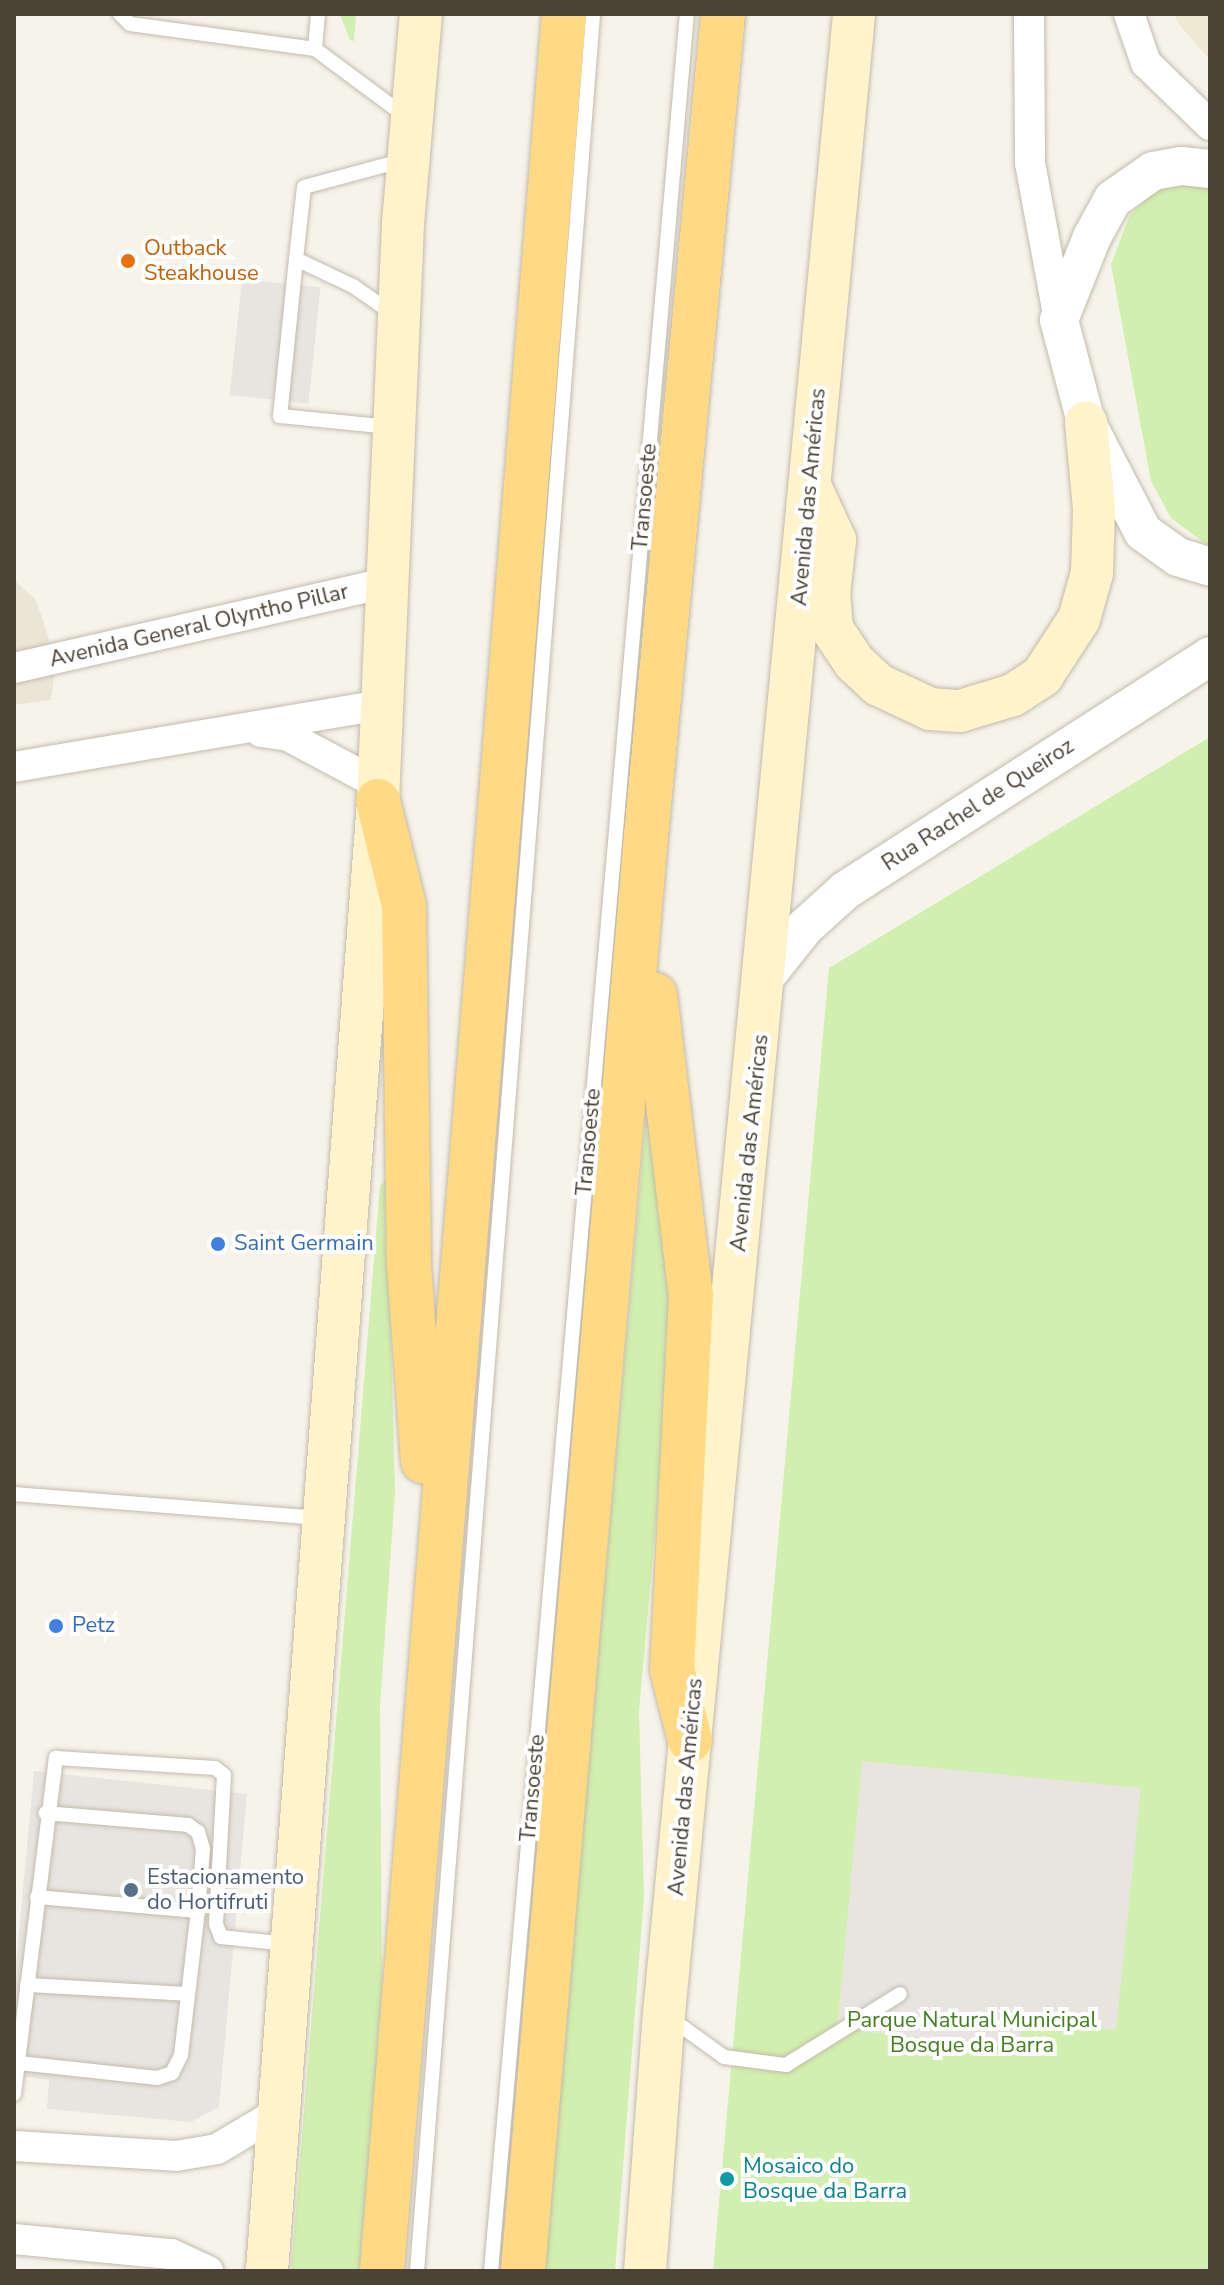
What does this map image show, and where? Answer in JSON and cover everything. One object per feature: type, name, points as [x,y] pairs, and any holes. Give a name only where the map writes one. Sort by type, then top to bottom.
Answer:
[{"type":"highway","points":[[382,2271],[564,14]]},
{"type":"highway","points":[[523,2271],[646,836],[723,14]]},
{"type":"highway","points":[[378,792],[404,906],[409,1265],[426,1500],[405,1783],[417,1814]]},
{"type":"highway","points":[[646,836],[658,1055],[691,1295],[672,1669],[690,1740]]},
{"type":"main road","points":[[267,2271],[378,792],[384,583],[410,139],[421,14]]},
{"type":"main road","name":"Avenida das Américas","points":[[645,2271],[664,2014],[766,976],[854,14]]},
{"type":"main road","points":[[810,485],[835,540],[829,594],[832,629],[854,662],[879,685],[930,709],[960,711],[1013,695],[1042,676],[1079,619],[1092,573],[1094,509],[1086,422]]},
{"type":"street","points":[[1029,14],[1030,163],[1059,320],[1086,422],[1143,532],[1178,557],[1210,567]]},
{"type":"street","points":[[1129,14],[1146,63],[1210,125]]},
{"type":"street","points":[[1059,320],[1092,237],[1113,199],[1153,171],[1181,166],[1210,169]]},
{"type":"street","name":"Avenida General Olyntho Pillar","points":[[14,668],[384,583]]},
{"type":"street","name":"Rua Rachel de Queiroz","points":[[766,976],[805,927],[846,890],[1210,656]]},
{"type":"street","points":[[14,767],[381,705]]},
{"type":"street","points":[[239,729],[288,736],[378,792]]},
{"type":"street","points":[[14,2146],[176,2156],[217,2149],[279,2112]]},
{"type":"street","points":[[14,2239],[171,2254],[208,2271]]},
{"type":"lane","points":[[120,14],[130,24],[315,49],[361,88],[410,139],[304,187],[280,416],[394,428]]},
{"type":"lane","points":[[315,49],[318,14]]},
{"type":"lane","points":[[417,2271],[593,14]]},
{"type":"lane","name":"Transoeste","points":[[491,2271],[687,14]]},
{"type":"lane","points":[[296,259],[353,286],[401,320]]},
{"type":"lane","points":[[14,1494],[324,1518]]},
{"type":"lane","points":[[14,2094],[46,1813],[56,1758],[215,1768],[226,1787],[216,1924],[221,1937],[293,1944]]},
{"type":"lane","points":[[19,2063],[157,2078],[172,2073],[181,2055],[198,1911],[203,1849],[198,1832],[188,1825],[46,1813]]},
{"type":"lane","points":[[37,1897],[198,1911]]},
{"type":"lane","points":[[27,1985],[188,1994]]},
{"type":"lane","points":[[664,2014],[724,2057],[786,2065],[900,1994]]},
{"type":"shaded area","points":[[1174,14],[1210,14],[1210,60],[1177,22]]},
{"type":"shaded area","points":[[242,279],[321,287],[308,404],[230,395]]},
{"type":"shaded area","points":[[14,580],[36,600],[56,661],[51,700],[14,705]]},
{"type":"shaded area","points":[[862,1761],[1141,1788],[1116,2030],[1023,2021],[1020,2047],[837,2029]]},
{"type":"shaded area","name":"Estacionamento do Hortifruti","points":[[34,1771],[247,1794],[219,2107],[191,2122],[47,2109],[49,2080],[14,2075],[14,1985]]},
{"type":"green space","points":[[340,14],[356,14],[354,41],[350,40]]},
{"type":"green space","points":[[1210,183],[1210,547],[1171,518],[1151,481],[1111,264],[1130,215],[1154,191]]},
{"type":"green space","name":"Parque Natural Municipal Bosque da Barra","points":[[1210,737],[1210,2271],[713,2271],[829,968]]},
{"type":"green space","points":[[646,1119],[652,1119],[671,1287],[672,1342],[639,1711],[644,1896],[615,2271],[543,2271]]},
{"type":"green space","points":[[387,1178],[395,1492],[380,1706],[382,1983],[364,2271],[291,2271],[380,1186]]},
{"type":"place","name":"Outback Steakhouse","points":[[128,261]]},
{"type":"place","name":"Saint Germain","points":[[218,1244]]},
{"type":"place","name":"Petz","points":[[56,1626]]},
{"type":"place","name":"Estacionamento do Hortifruti","points":[[131,1890]]},
{"type":"place","name":"Mosaico do Bosque da Barra","points":[[727,2179]]}]
